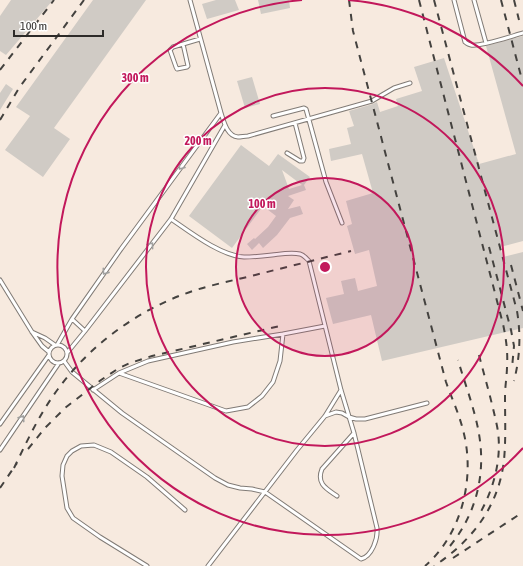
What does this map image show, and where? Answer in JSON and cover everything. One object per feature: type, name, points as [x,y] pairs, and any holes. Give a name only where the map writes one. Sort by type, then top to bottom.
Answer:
[{"type":"lane","points":[[190,0],[221,113],[225,125],[232,136],[248,136],[372,101],[382,94],[410,82]]},
{"type":"lane","points":[[454,0],[465,42],[468,45],[486,43],[523,33]]},
{"type":"lane","points":[[474,0],[486,43]]},
{"type":"lane","points":[[183,44],[188,66],[177,69],[170,50],[173,47],[183,44],[200,39]]},
{"type":"lane","points":[[274,116],[304,108],[306,109],[326,182],[342,223]]},
{"type":"lane","points":[[0,424],[49,353],[50,349],[56,345],[72,319],[121,249],[221,113]]},
{"type":"lane","points":[[287,153],[300,162],[303,161],[304,158],[295,123]]},
{"type":"lane","points":[[0,450],[59,363],[64,361],[68,353],[171,219],[225,125]]},
{"type":"lane","points":[[64,361],[72,372],[122,413],[215,478],[228,485],[265,492],[361,559],[365,558],[377,540],[378,528],[354,433],[341,390],[310,263],[306,256],[291,253],[242,257],[226,252],[208,243],[171,219]]},
{"type":"lane","points":[[0,280],[32,332],[49,353],[54,362],[59,363]]},
{"type":"lane","points":[[72,319],[85,331]]},
{"type":"lane","points":[[93,390],[119,374],[148,361],[233,342],[325,326]]},
{"type":"lane","points":[[32,332],[56,345],[60,345],[65,348],[68,353]]},
{"type":"lane","points":[[119,374],[226,411],[248,407],[262,396],[273,382],[280,361],[283,334]]},
{"type":"lane","points":[[208,566],[325,416],[341,390]]},
{"type":"lane","points":[[325,416],[336,412],[356,419],[365,419],[426,403]]},
{"type":"lane","points":[[337,496],[320,481],[320,475],[322,469],[354,433]]},
{"type":"lane","points":[[147,566],[100,537],[73,518],[67,508],[62,476],[63,465],[67,456],[81,446],[94,445],[111,452],[147,477],[185,510]]},
{"type":"shaded area","points":[[0,0],[523,0],[523,566],[0,566]]},
{"type":"building","points":[[11,0],[53,0],[6,55],[0,51],[0,16]]},
{"type":"building","points":[[93,0],[146,0],[54,128],[70,139],[43,177],[5,150],[30,116],[16,107]]},
{"type":"building","points":[[216,0],[235,0],[239,10],[207,19],[202,4]]},
{"type":"building","points":[[258,0],[289,0],[290,8],[261,14]]},
{"type":"building","points":[[523,36],[523,241],[500,247],[503,257],[523,252],[523,328],[382,361],[371,315],[333,324],[326,298],[344,294],[341,281],[355,278],[358,291],[377,286],[369,250],[355,254],[347,226],[352,224],[346,201],[373,193],[362,154],[331,161],[329,149],[351,144],[347,128],[354,126],[349,111],[377,102],[380,112],[398,106],[396,99],[422,91],[414,67],[444,58],[479,164],[516,154],[486,46]]},
{"type":"building","points":[[252,77],[260,104],[245,108],[237,81]]},
{"type":"building","points":[[6,84],[13,89],[0,110],[0,93]]},
{"type":"building","points":[[241,145],[269,166],[278,154],[310,177],[304,185],[306,190],[288,196],[294,200],[288,209],[300,206],[303,214],[290,218],[277,235],[263,248],[259,243],[252,250],[247,244],[268,227],[276,216],[263,206],[232,248],[189,216]],"holes":[[[282,170],[302,185],[289,189]]]},
{"type":"railway","points":[[0,70],[54,0]]},
{"type":"railway","points":[[0,120],[19,88],[84,0]]},
{"type":"railway","points":[[349,0],[353,31],[446,382],[464,434],[467,452],[468,470],[466,488],[456,523],[448,539],[425,566]]},
{"type":"railway","points":[[419,0],[503,324],[507,356],[504,460],[501,477],[496,492],[490,507],[472,534],[448,556],[434,566]]},
{"type":"railway","points":[[434,0],[517,311],[519,346],[518,363],[514,381]]},
{"type":"railway","points":[[501,0],[521,76]]},
{"type":"railway","points":[[514,0],[519,20]]},
{"type":"railway","points":[[489,247],[511,330],[514,346],[512,368]]},
{"type":"railway","points":[[14,468],[40,417],[58,389],[83,360],[112,334],[128,323],[161,304],[194,291],[351,251]]},
{"type":"railway","points":[[511,265],[523,311]]},
{"type":"railway","points":[[28,449],[45,428],[65,408],[119,368],[152,356],[280,326]]},
{"type":"railway","points":[[479,355],[491,399],[499,437],[496,472],[489,494],[479,515]]},
{"type":"railway","points":[[450,546],[459,534],[472,507],[480,479],[481,464],[479,434],[458,360]]},
{"type":"railway","points":[[0,488],[17,463]]},
{"type":"railway","points":[[453,558],[523,512]]}]
